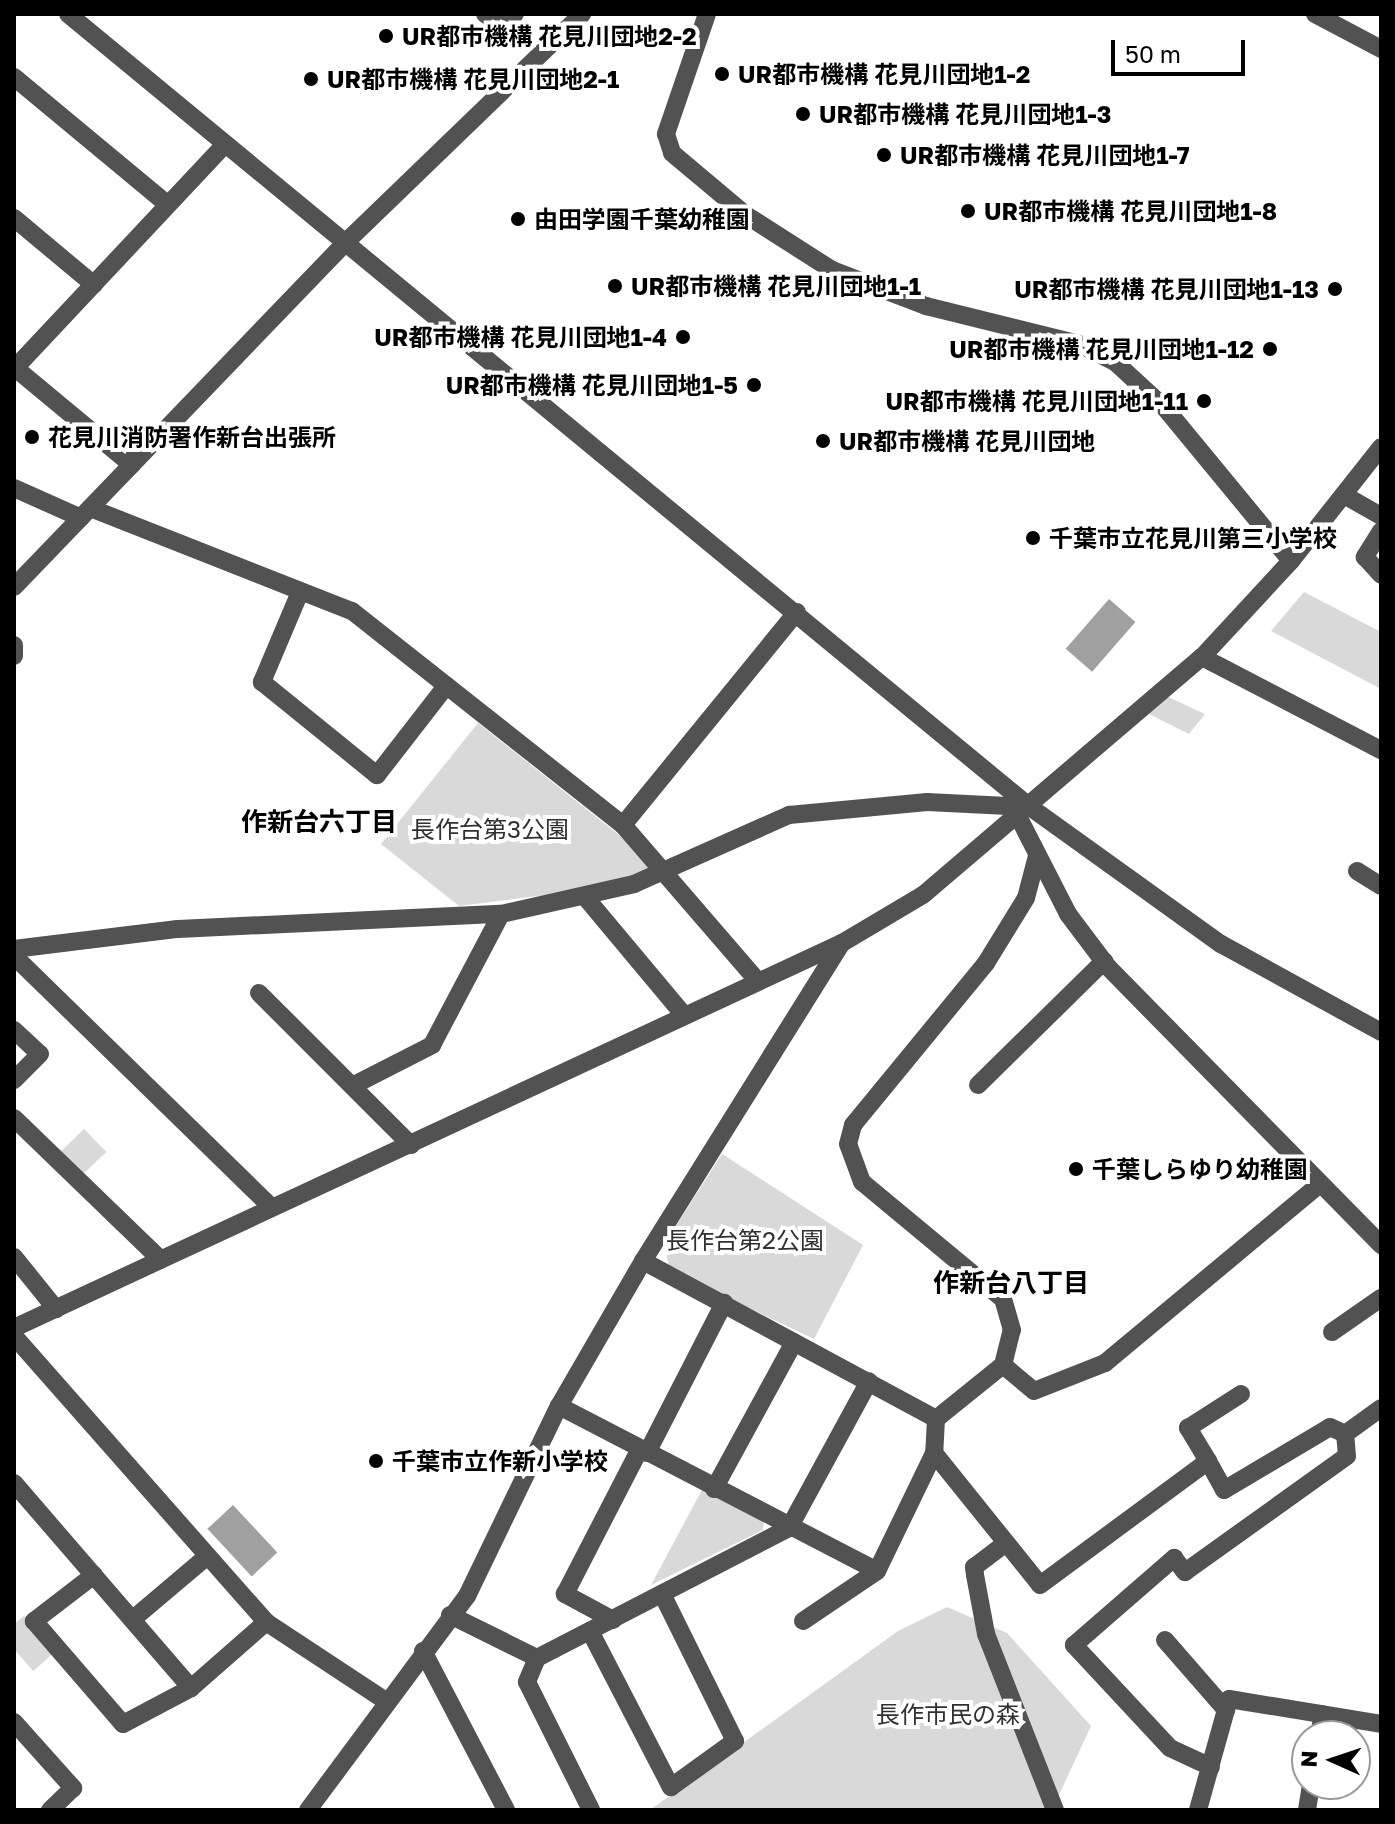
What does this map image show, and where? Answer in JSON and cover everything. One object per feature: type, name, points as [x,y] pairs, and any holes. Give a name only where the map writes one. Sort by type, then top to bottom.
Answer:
[{"type":"street","points":[[68,14],[797,612],[1025,814],[1221,944],[1381,1032]]},
{"type":"street","points":[[485,14],[498,23],[515,14]]},
{"type":"street","points":[[14,587],[345,243],[582,14]]},
{"type":"street","points":[[707,14],[666,134],[672,153],[746,215],[832,270],[926,306],[1079,344],[1115,362],[1165,408],[1291,561]]},
{"type":"street","points":[[1315,14],[1381,49]]},
{"type":"street","points":[[14,77],[168,205]]},
{"type":"street","points":[[132,465],[15,368],[225,144]]},
{"type":"street","points":[[14,218],[94,285]]},
{"type":"street","points":[[14,1328],[842,943],[923,895],[1025,814],[1202,657],[1291,561],[1381,447]]},
{"type":"street","points":[[14,488],[352,611],[623,825],[670,871],[757,980]]},
{"type":"street","points":[[1344,495],[1381,516]]},
{"type":"street","points":[[1381,531],[1365,557],[1381,575]]},
{"type":"street","points":[[300,592],[262,682],[377,775],[446,686]]},
{"type":"street","points":[[623,825],[797,612]]},
{"type":"street","points":[[14,645],[20,651],[14,656]]},
{"type":"street","points":[[1202,657],[1381,750]]},
{"type":"street","points":[[14,949],[178,929],[501,914],[586,898],[670,871],[789,815],[927,802],[1025,814]]},
{"type":"street","points":[[1025,814],[1037,856],[1104,961],[1319,1185],[1381,1245]]},
{"type":"street","points":[[803,1621],[877,1571],[934,1453],[936,1419],[1003,1365],[1012,1330],[1003,1299],[862,1182],[848,1144],[853,1125],[986,963],[1026,898],[1037,856]]},
{"type":"street","points":[[1357,871],[1381,886]]},
{"type":"street","points":[[586,898],[684,1015]]},
{"type":"street","points":[[354,1085],[432,1045],[501,914]]},
{"type":"street","points":[[308,1810],[450,1615],[559,1406],[643,1261],[842,943]]},
{"type":"street","points":[[14,956],[271,1207]]},
{"type":"street","points":[[978,1085],[1104,961]]},
{"type":"street","points":[[259,993],[411,1145]]},
{"type":"street","points":[[14,1030],[40,1054],[14,1080]]},
{"type":"street","points":[[14,1118],[161,1260]]},
{"type":"street","points":[[1003,1365],[1034,1391],[1105,1363],[1319,1185]]},
{"type":"street","points":[[14,1257],[56,1309]]},
{"type":"street","points":[[643,1261],[936,1419]]},
{"type":"street","points":[[1332,1332],[1381,1298]]},
{"type":"street","points":[[613,1620],[565,1594],[724,1303]]},
{"type":"street","points":[[14,1336],[204,1559],[266,1622],[386,1701]]},
{"type":"street","points":[[714,1489],[794,1342]]},
{"type":"street","points":[[591,1810],[527,1682],[537,1658],[789,1528],[869,1381]]},
{"type":"street","points":[[1241,1394],[1188,1428],[1224,1490],[1330,1427],[1345,1434]]},
{"type":"street","points":[[559,1406],[877,1571]]},
{"type":"street","points":[[1345,1434],[1381,1408]]},
{"type":"street","points":[[1211,1767],[1170,1748],[1074,1645],[1174,1558],[1185,1572],[1347,1456],[1345,1434]]},
{"type":"street","points":[[934,1453],[1040,1585],[1125,1515],[1208,1461]]},
{"type":"street","points":[[14,1483],[191,1688]]},
{"type":"street","points":[[1006,1543],[974,1567],[975,1575],[986,1634],[1055,1810]]},
{"type":"street","points":[[133,1619],[204,1559]]},
{"type":"street","points":[[94,1575],[34,1621],[123,1724],[191,1688],[266,1622]]},
{"type":"street","points":[[590,1631],[671,1787],[735,1741],[662,1594]]},
{"type":"street","points":[[450,1615],[537,1658]]},
{"type":"street","points":[[1165,1640],[1226,1710]]},
{"type":"street","points":[[423,1651],[506,1810]]},
{"type":"street","points":[[1198,1810],[1229,1699],[1381,1724]]},
{"type":"street","points":[[1322,1720],[1323,1714]]},
{"type":"street","points":[[14,1722],[73,1788],[50,1810]]},
{"type":"green space","points":[[1304,592],[1381,632],[1381,689],[1271,631]]},
{"type":"green space","points":[[1166,696],[1205,714],[1189,734],[1147,713]]},
{"type":"green space","name":"長作台第3公園","points":[[478,723],[653,862],[653,869],[578,891],[459,906],[381,844]]},
{"type":"green space","points":[[84,1129],[106,1152],[82,1175],[60,1152]]},
{"type":"green space","name":"長作台第2公園","points":[[722,1154],[863,1245],[814,1339],[669,1270],[665,1243]]},
{"type":"green space","points":[[703,1488],[764,1521],[763,1530],[651,1585]]},
{"type":"green space","name":"長作市民の森","points":[[947,1607],[1007,1633],[1091,1726],[1052,1810],[650,1810],[898,1631]]},
{"type":"green space","points":[[24,1616],[55,1652],[33,1671],[14,1649],[14,1624]]},
{"type":"shaded area","points":[[1109,599],[1135,622],[1092,672],[1066,649]]},
{"type":"shaded area","points":[[233,1505],[277,1553],[252,1576],[207,1529]]},
{"type":"place","name":"UR都市機構 花見川団地2-2","points":[[386,36]]},
{"type":"place","name":"UR都市機構 花見川団地1-2","points":[[722,74]]},
{"type":"place","name":"UR都市機構 花見川団地2-1","points":[[311,79]]},
{"type":"place","name":"UR都市機構 花見川団地1-3","points":[[803,114]]},
{"type":"place","name":"UR都市機構 花見川団地1-7","points":[[884,155]]},
{"type":"place","name":"UR都市機構 花見川団地1-8","points":[[968,211]]},
{"type":"place","name":"由田学園千葉幼稚園","points":[[518,219]]},
{"type":"place","name":"UR都市機構 花見川団地1-1","points":[[615,286]]},
{"type":"place","name":"UR都市機構 花見川団地1-13","points":[[1335,289]]},
{"type":"place","name":"UR都市機構 花見川団地1-4","points":[[683,337]]},
{"type":"place","name":"UR都市機構 花見川団地1-12","points":[[1270,349]]},
{"type":"place","name":"UR都市機構 花見川団地1-5","points":[[754,385]]},
{"type":"place","name":"UR都市機構 花見川団地1-11","points":[[1204,401]]},
{"type":"place","name":"花見川消防署作新台出張所","points":[[32,437]]},
{"type":"place","name":"UR都市機構 花見川団地","points":[[823,441]]},
{"type":"place","name":"千葉市立花見川第三小学校","points":[[1033,538]]},
{"type":"place","name":"千葉しらゆり幼稚園","points":[[1076,1169]]},
{"type":"place","name":"千葉市立作新小学校","points":[[376,1461]]},
{"type":"district","name":"作新台六丁目","points":[[319,822]]},
{"type":"district","name":"作新台八丁目","points":[[1011,1283]]}]
